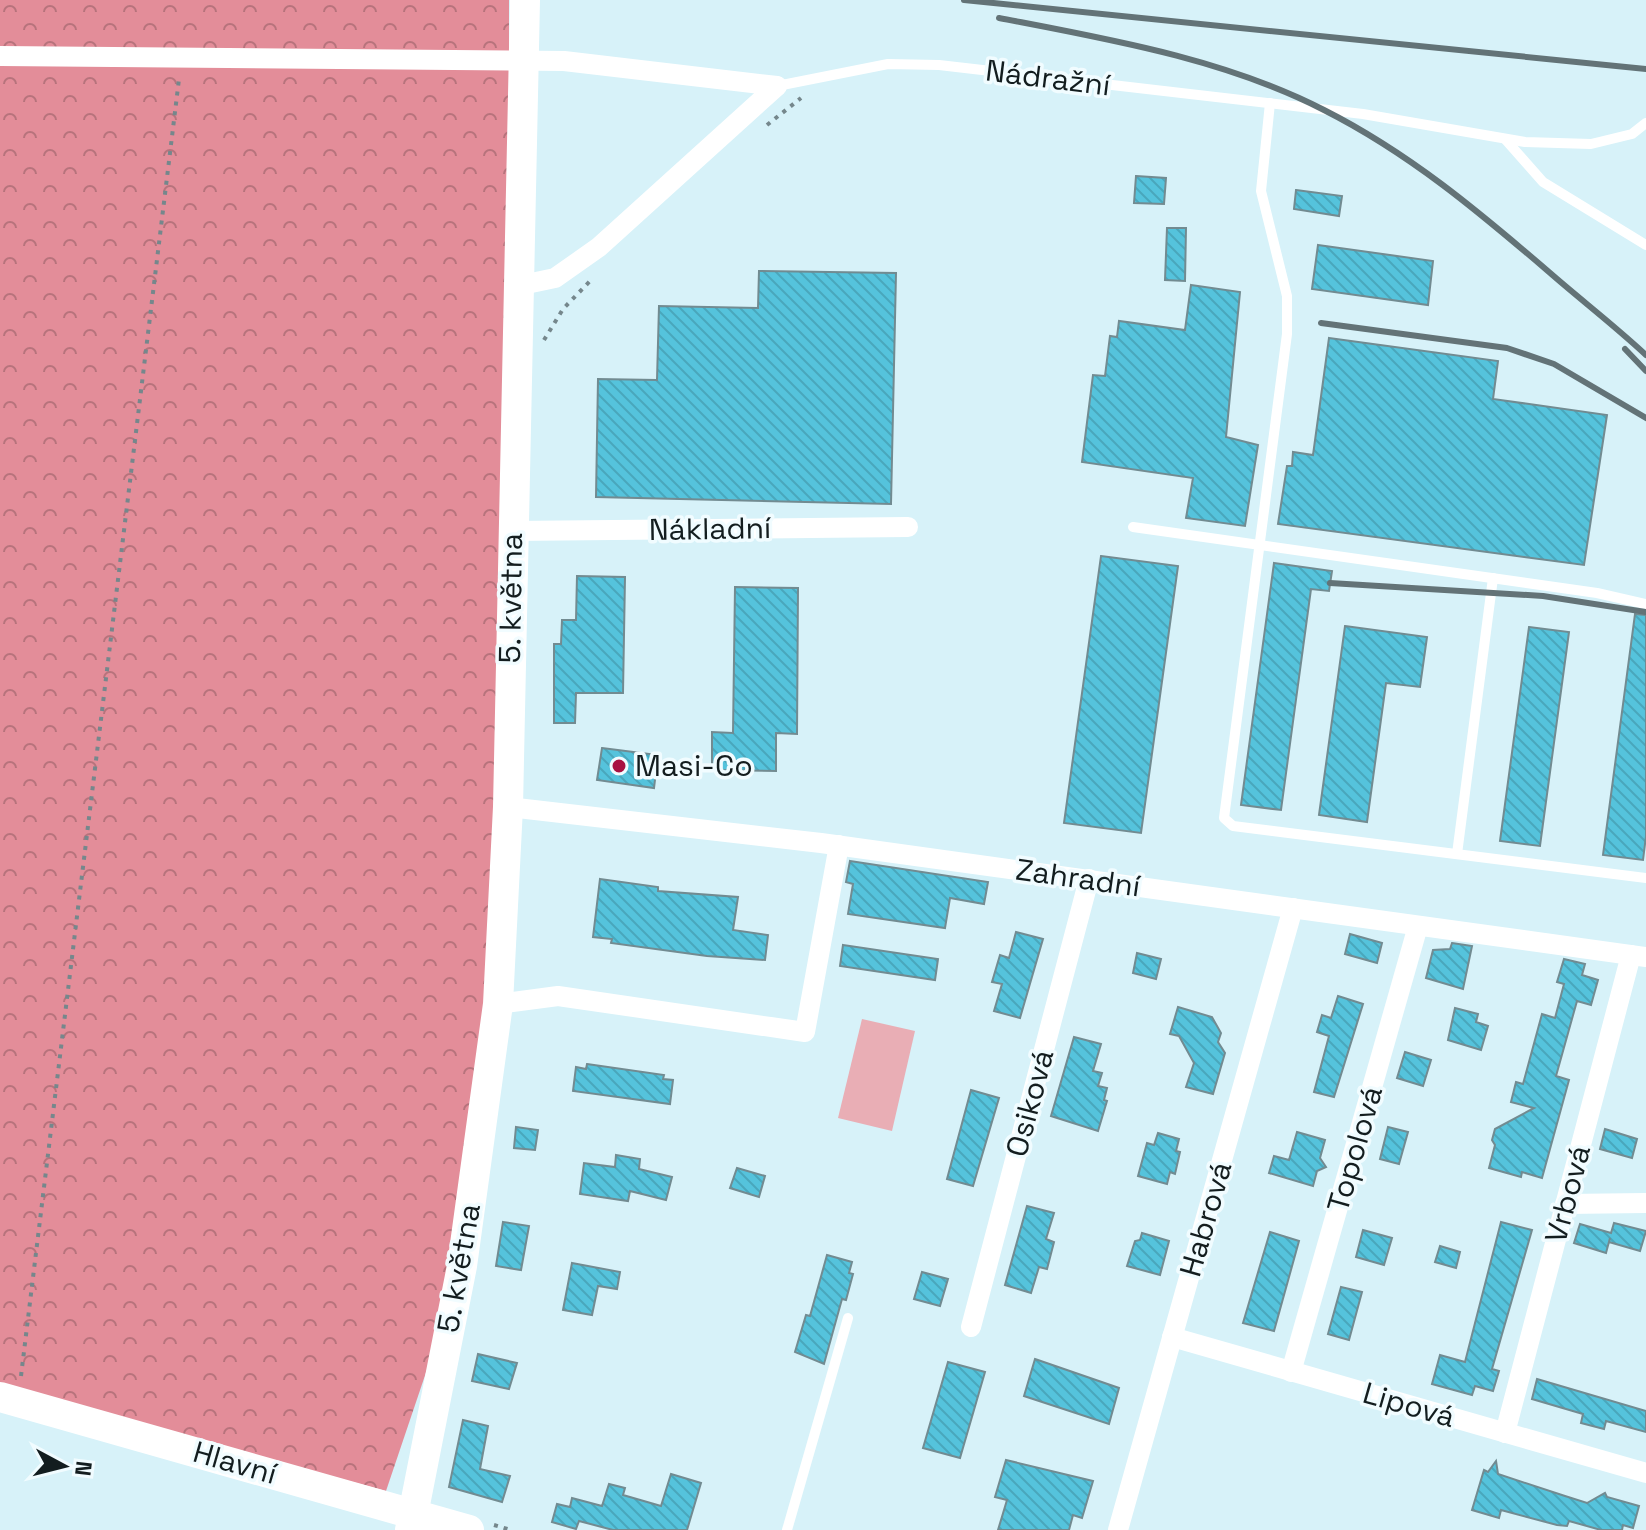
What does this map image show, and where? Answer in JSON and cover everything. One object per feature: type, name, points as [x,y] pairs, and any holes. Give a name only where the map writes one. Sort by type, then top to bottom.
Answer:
[{"type":"main road","name":"5. května","points":[[411,1522],[462,1266],[498,1004],[508,807],[525,0]]},
{"type":"main road","name":"Hlavní","points":[[9,1400],[411,1522],[469,1530]]},
{"type":"street","points":[[0,56],[564,61],[777,86]]},
{"type":"street","points":[[517,286],[555,278],[599,247],[777,86]]},
{"type":"street","name":"Nákladní","points":[[512,531],[908,527]]},
{"type":"street","name":"Zahradní","points":[[508,807],[839,845],[1638,956]]},
{"type":"street","points":[[498,1004],[558,996],[805,1032],[839,845]]},
{"type":"street","name":"Osiková","points":[[971,1327],[1089,879]]},
{"type":"street","name":"Habrová","points":[[1118,1530],[1293,908]]},
{"type":"street","name":"Topolová","points":[[1291,1372],[1418,926]]},
{"type":"street","name":"Vrbová","points":[[1505,1433],[1565,1204],[1638,956]]},
{"type":"street","points":[[1565,1204],[1646,1203]]},
{"type":"street","name":"Lipová","points":[[1172,1337],[1646,1473]]},
{"type":"lane","name":"Nádražní","points":[[777,86],[888,64],[939,65],[1363,114],[1505,139],[1591,144],[1632,134],[1646,123]]},
{"type":"lane","points":[[1270,103],[1261,191],[1287,296],[1287,334],[1224,818],[1233,826],[1646,878]]},
{"type":"lane","points":[[1505,139],[1543,182],[1646,245]]},
{"type":"lane","points":[[1133,527],[1493,578],[1646,604]]},
{"type":"lane","points":[[1457,854],[1493,578]]},
{"type":"lane","points":[[787,1530],[848,1318]]},
{"type":"path","points":[[9,1400],[182,59]]},
{"type":"path","points":[[759,132],[805,95]]},
{"type":"path","points":[[542,346],[563,309],[593,279]]},
{"type":"green space","points":[[0,0],[509,0],[509,136],[490,982],[440,1331],[386,1491],[0,1387]]},
{"type":"shaded area","points":[[862,1019],[915,1031],[892,1131],[838,1118]]},
{"type":"building","points":[[1136,176],[1166,178],[1164,204],[1134,203]]},
{"type":"building","points":[[1296,190],[1342,196],[1339,216],[1294,209]]},
{"type":"building","points":[[1167,228],[1186,228],[1185,281],[1165,280]]},
{"type":"building","points":[[1318,245],[1433,261],[1428,305],[1312,289]]},
{"type":"building","points":[[759,271],[896,273],[891,504],[596,497],[598,379],[657,380],[659,306],[758,308]]},
{"type":"building","points":[[1191,285],[1240,292],[1226,437],[1258,445],[1245,526],[1186,518],[1193,478],[1082,462],[1093,375],[1105,376],[1110,336],[1117,337],[1119,321],[1185,330]]},
{"type":"building","points":[[1329,338],[1498,361],[1493,399],[1607,415],[1584,565],[1278,524],[1287,466],[1292,466],[1293,452],[1313,455]]},
{"type":"building","points":[[1101,556],[1178,566],[1141,833],[1064,823]]},
{"type":"building","points":[[1274,563],[1332,571],[1329,591],[1311,589],[1281,810],[1241,805]]},
{"type":"building","points":[[577,576],[625,577],[623,693],[576,693],[575,723],[554,723],[554,644],[561,644],[562,620],[576,620]]},
{"type":"building","points":[[735,587],[798,588],[797,734],[776,733],[776,771],[712,770],[712,732],[733,733]]},
{"type":"building","points":[[1635,614],[1646,615],[1646,836],[1643,860],[1603,855]]},
{"type":"building","points":[[1345,626],[1427,637],[1420,687],[1386,683],[1367,822],[1319,815]]},
{"type":"building","points":[[1529,627],[1569,632],[1540,846],[1500,841]]},
{"type":"building","points":[[602,748],[658,755],[654,788],[597,780]]},
{"type":"building","points":[[850,861],[988,882],[984,904],[950,898],[945,928],[848,914],[853,884],[846,882]]},
{"type":"building","points":[[600,879],[658,887],[658,891],[738,897],[733,930],[768,935],[765,960],[707,956],[611,943],[612,939],[593,937]]},
{"type":"building","points":[[1016,932],[1043,939],[1020,1018],[994,1011],[1002,984],[992,982],[1000,955],[1009,958]]},
{"type":"building","points":[[1350,934],[1382,943],[1377,963],[1345,954]]},
{"type":"building","points":[[1452,943],[1472,946],[1463,989],[1426,978],[1433,950],[1450,949]]},
{"type":"building","points":[[843,945],[938,959],[935,980],[840,966]]},
{"type":"building","points":[[1137,953],[1161,959],[1156,979],[1133,973]]},
{"type":"building","points":[[1564,959],[1585,964],[1582,975],[1598,980],[1591,1005],[1577,1001],[1556,1076],[1569,1080],[1542,1178],[1522,1172],[1521,1177],[1489,1168],[1495,1145],[1492,1140],[1495,1129],[1534,1108],[1511,1102],[1516,1082],[1523,1084],[1542,1014],[1555,1018],[1564,984],[1557,982]]},
{"type":"building","points":[[1338,996],[1363,1004],[1334,1097],[1314,1092],[1329,1036],[1317,1032],[1322,1015],[1331,1018]]},
{"type":"building","points":[[1178,1007],[1212,1017],[1221,1033],[1218,1042],[1225,1053],[1213,1094],[1186,1087],[1194,1063],[1179,1036],[1170,1034]]},
{"type":"building","points":[[1455,1008],[1478,1014],[1476,1022],[1488,1026],[1481,1050],[1448,1040]]},
{"type":"building","points":[[1074,1037],[1101,1044],[1093,1071],[1102,1073],[1098,1086],[1107,1088],[1104,1100],[1107,1101],[1098,1131],[1051,1116]]},
{"type":"building","points":[[1405,1052],[1431,1060],[1423,1086],[1397,1078]]},
{"type":"building","points":[[587,1064],[664,1075],[663,1079],[673,1080],[670,1104],[573,1091],[576,1067],[586,1069]]},
{"type":"building","points":[[971,1090],[999,1098],[973,1186],[947,1179]]},
{"type":"building","points":[[516,1127],[538,1130],[535,1150],[514,1148]]},
{"type":"building","points":[[1388,1127],[1408,1132],[1399,1164],[1380,1159]]},
{"type":"building","points":[[1605,1129],[1637,1139],[1632,1158],[1600,1149]]},
{"type":"building","points":[[1297,1132],[1325,1140],[1320,1158],[1326,1167],[1317,1171],[1313,1186],[1269,1173],[1274,1156],[1289,1160]]},
{"type":"building","points":[[1158,1133],[1179,1139],[1176,1151],[1180,1152],[1175,1174],[1170,1172],[1167,1184],[1138,1176],[1147,1143],[1154,1145]]},
{"type":"building","points":[[616,1155],[640,1159],[639,1169],[672,1177],[666,1200],[630,1191],[628,1201],[580,1194],[584,1163],[615,1167]]},
{"type":"building","points":[[737,1168],[765,1176],[759,1197],[730,1188]]},
{"type":"building","points":[[1027,1206],[1054,1213],[1046,1239],[1054,1242],[1047,1269],[1039,1267],[1031,1293],[1005,1285]]},
{"type":"building","points":[[503,1222],[529,1226],[521,1270],[496,1266]]},
{"type":"building","points":[[1501,1222],[1532,1230],[1492,1369],[1499,1371],[1493,1391],[1475,1386],[1472,1395],[1432,1384],[1440,1355],[1465,1362]]},
{"type":"building","points":[[1614,1223],[1646,1231],[1640,1251],[1609,1242],[1610,1238],[1606,1253],[1574,1243],[1580,1224],[1611,1233]]},
{"type":"building","points":[[1363,1230],[1392,1238],[1384,1265],[1356,1257]]},
{"type":"building","points":[[1270,1232],[1299,1241],[1274,1331],[1243,1323]]},
{"type":"building","points":[[1142,1233],[1169,1241],[1160,1275],[1127,1266],[1135,1241],[1140,1240]]},
{"type":"building","points":[[1440,1246],[1460,1252],[1456,1268],[1435,1262]]},
{"type":"building","points":[[827,1255],[852,1262],[849,1273],[853,1274],[846,1300],[842,1299],[824,1364],[795,1352],[806,1315],[810,1316]]},
{"type":"building","points":[[572,1263],[620,1272],[617,1289],[598,1286],[592,1315],[563,1310]]},
{"type":"building","points":[[922,1272],[948,1279],[940,1306],[914,1299]]},
{"type":"building","points":[[1341,1287],[1362,1292],[1349,1340],[1328,1334]]},
{"type":"building","points":[[478,1354],[517,1363],[509,1389],[472,1381]]},
{"type":"building","points":[[1035,1359],[1119,1388],[1109,1424],[1024,1396]]},
{"type":"building","points":[[948,1362],[985,1372],[960,1458],[923,1448]]},
{"type":"building","points":[[1537,1379],[1646,1411],[1646,1432],[1606,1421],[1604,1429],[1581,1423],[1583,1414],[1532,1399]]},
{"type":"building","points":[[463,1420],[488,1426],[480,1469],[510,1476],[502,1502],[449,1487]]},
{"type":"building","points":[[1006,1460],[1093,1481],[1082,1518],[1073,1515],[1069,1530],[998,1530],[1007,1500],[995,1497]]},
{"type":"building","points":[[1496,1461],[1498,1474],[1587,1503],[1605,1493],[1607,1497],[1639,1506],[1633,1528],[1623,1525],[1622,1530],[1601,1530],[1569,1521],[1567,1526],[1557,1525],[1501,1510],[1499,1518],[1472,1510],[1484,1470],[1488,1472]]},
{"type":"building","points":[[671,1474],[701,1483],[687,1530],[613,1530],[579,1521],[576,1529],[552,1522],[557,1504],[570,1507],[572,1498],[602,1506],[609,1484],[625,1488],[623,1495],[661,1506]]},
{"type":"railway","points":[[964,0],[1646,69]]},
{"type":"railway","points":[[999,18],[1124,43],[1206,64],[1286,92],[1324,110],[1385,145],[1442,184],[1646,355]]},
{"type":"railway","points":[[1321,323],[1507,348],[1554,364],[1646,418]]},
{"type":"railway","points":[[1625,349],[1646,371]]},
{"type":"railway","points":[[1330,583],[1543,596],[1646,612]]},
{"type":"place","name":"Masi-Co","points":[[619,766]]}]
